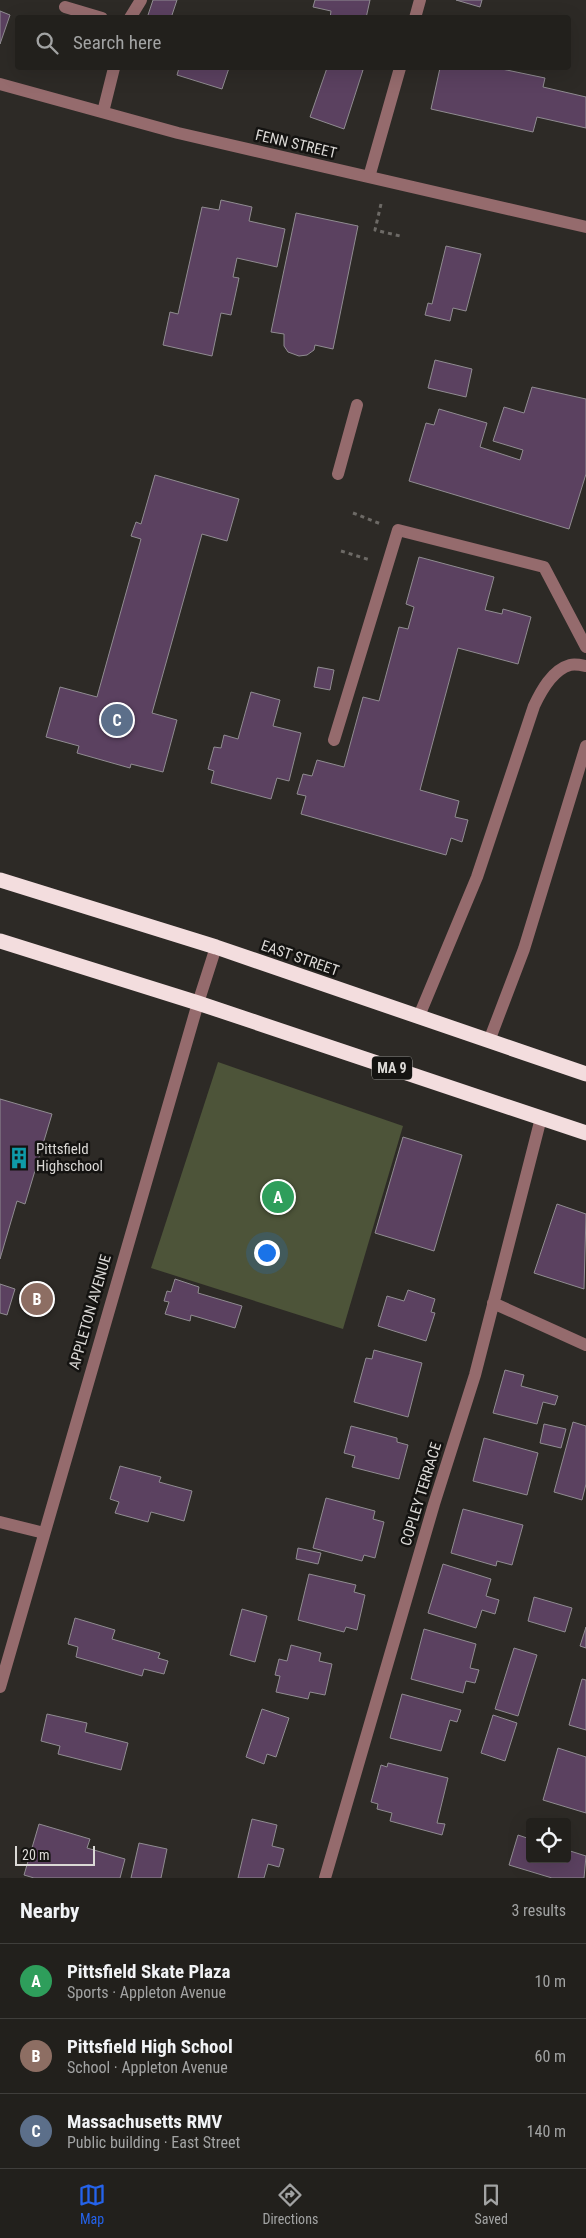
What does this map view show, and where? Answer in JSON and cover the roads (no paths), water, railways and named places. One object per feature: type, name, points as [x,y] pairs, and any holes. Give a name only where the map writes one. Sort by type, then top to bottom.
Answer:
[{"type":"highway","name":"EAST STREET","points":[[0,880],[216,947],[586,1074]]},
{"type":"highway","name":"MA 9","points":[[0,941],[198,1003],[586,1133]]},
{"type":"street","points":[[132,15],[141,0]]},
{"type":"street","points":[[416,15],[420,0]]},
{"type":"street","points":[[65,7],[92,15]]},
{"type":"street","points":[[103,112],[114,70]]},
{"type":"street","points":[[369,177],[399,70]]},
{"type":"street","name":"FENN STREET","points":[[0,84],[178,133],[586,227]]},
{"type":"street","points":[[338,474],[357,405]]},
{"type":"street","points":[[334,740],[398,530],[544,567],[586,647]]},
{"type":"street","points":[[419,1016],[477,877],[534,706],[542,688],[556,674],[570,665],[586,666]]},
{"type":"street","points":[[490,1041],[524,949],[586,746]]},
{"type":"street","name":"APPLETON AVENUE","points":[[0,1687],[198,1003],[216,947]]},
{"type":"street","name":"COPLEY TERRACE","points":[[326,1878],[432,1513],[475,1374],[541,1118]]},
{"type":"street","points":[[493,1303],[586,1345]]},
{"type":"street","points":[[0,1522],[44,1533]]},
{"type":"place","name":"Massachusetts RMV","points":[[117,720]]},
{"type":"place","name":"Pittsfield Highschool","points":[[19,1158]]},
{"type":"place","name":"Pittsfield Skate Plaza","points":[[278,1197]]},
{"type":"place","name":"Pittsfield High School","points":[[37,1299]]}]
